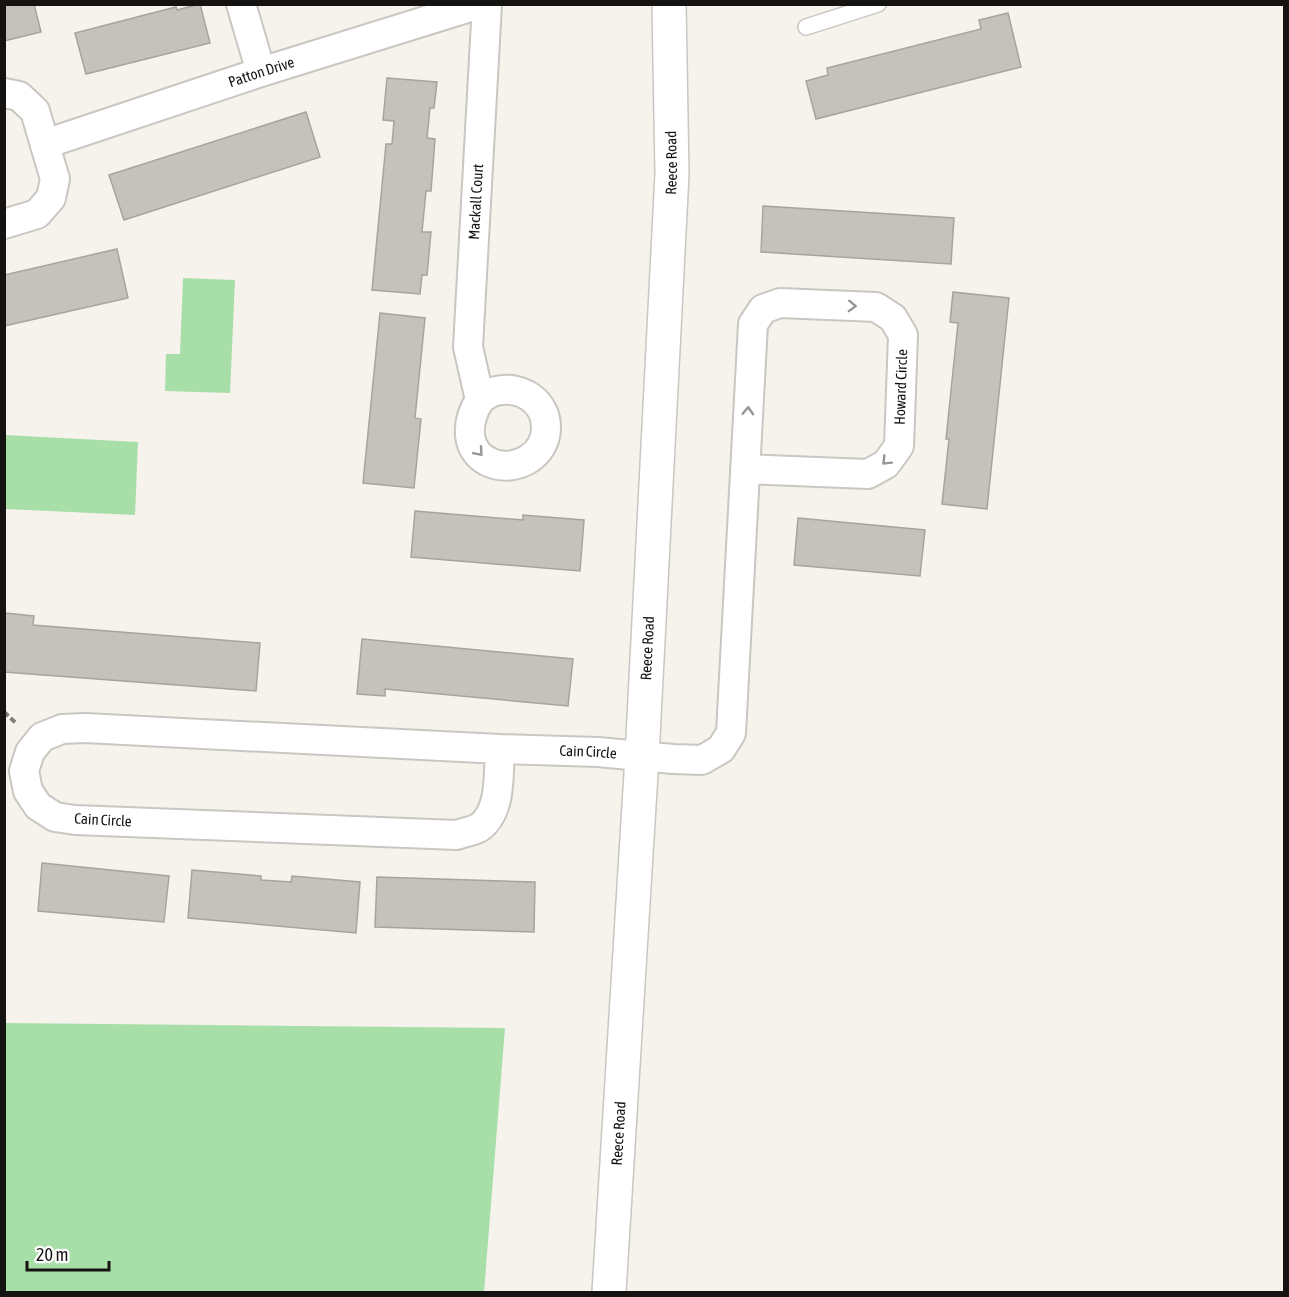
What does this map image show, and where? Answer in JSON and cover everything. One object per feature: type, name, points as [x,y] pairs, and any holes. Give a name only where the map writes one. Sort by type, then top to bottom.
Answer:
[{"type":"main road","name":"Reece Road","points":[[609,1293],[642,757],[672,174],[669,4]]},
{"type":"street","points":[[241,4],[261,72]]},
{"type":"street","name":"Patton Drive","points":[[45,144],[261,72],[480,4]]},
{"type":"street","name":"Mackall Court","points":[[480,400],[468,347],[487,4]]},
{"type":"street","points":[[4,93],[19,96],[35,111],[56,179],[51,198],[37,214],[4,224]]},
{"type":"street","name":"Howard Circle","points":[[642,757],[702,760],[721,749],[731,733],[745,469],[753,324],[763,309],[780,303],[876,307],[892,318],[903,335],[899,446],[886,464],[868,474],[745,469]]},
{"type":"street","name":"Cain Circle","points":[[500,749],[497,788],[492,812],[479,828],[457,835],[75,820],[55,817],[38,806],[28,791],[24,771],[30,752],[42,737],[62,729],[598,752],[642,757]]},
{"type":"lane","points":[[806,27],[878,4]]},
{"type":"path","points":[[4,712],[18,724]]},
{"type":"green space","points":[[183,278],[235,280],[230,393],[165,391],[166,354],[180,354]]},
{"type":"green space","points":[[5,435],[138,442],[135,515],[5,509]]},
{"type":"green space","points":[[5,1023],[505,1028],[484,1292],[5,1292]]},
{"type":"building","points":[[4,4],[34,4],[41,32],[4,41]]},
{"type":"building","points":[[200,4],[210,43],[86,74],[75,33],[176,7],[177,10]]},
{"type":"building","points":[[1008,13],[1021,67],[816,119],[806,81],[828,75],[827,68],[981,29],[979,20]]},
{"type":"building","points":[[387,78],[437,82],[434,108],[430,108],[427,138],[435,139],[431,191],[426,191],[422,232],[431,232],[427,275],[422,275],[420,294],[372,290],[386,144],[392,144],[394,121],[383,120]]},
{"type":"building","points":[[306,112],[320,157],[124,220],[109,175]]},
{"type":"building","points":[[763,206],[954,218],[951,264],[761,252]]},
{"type":"building","points":[[117,249],[128,298],[4,326],[4,275]]},
{"type":"building","points":[[953,292],[1009,298],[987,509],[942,504],[958,323],[950,322]]},
{"type":"building","points":[[380,313],[425,318],[415,418],[421,419],[414,488],[363,483]]},
{"type":"building","points":[[415,511],[523,520],[523,515],[584,520],[580,571],[411,557]]},
{"type":"building","points":[[798,518],[925,530],[920,576],[794,565]]},
{"type":"building","points":[[5,613],[34,616],[33,625],[260,643],[256,691],[4,672]]},
{"type":"building","points":[[362,639],[573,659],[568,706],[385,689],[385,696],[357,694]]},
{"type":"building","points":[[42,863],[169,876],[164,922],[38,911]]},
{"type":"building","points":[[192,870],[261,876],[261,880],[291,882],[292,876],[360,882],[356,933],[188,918]]},
{"type":"building","points":[[377,877],[535,882],[534,932],[375,927]]}]
